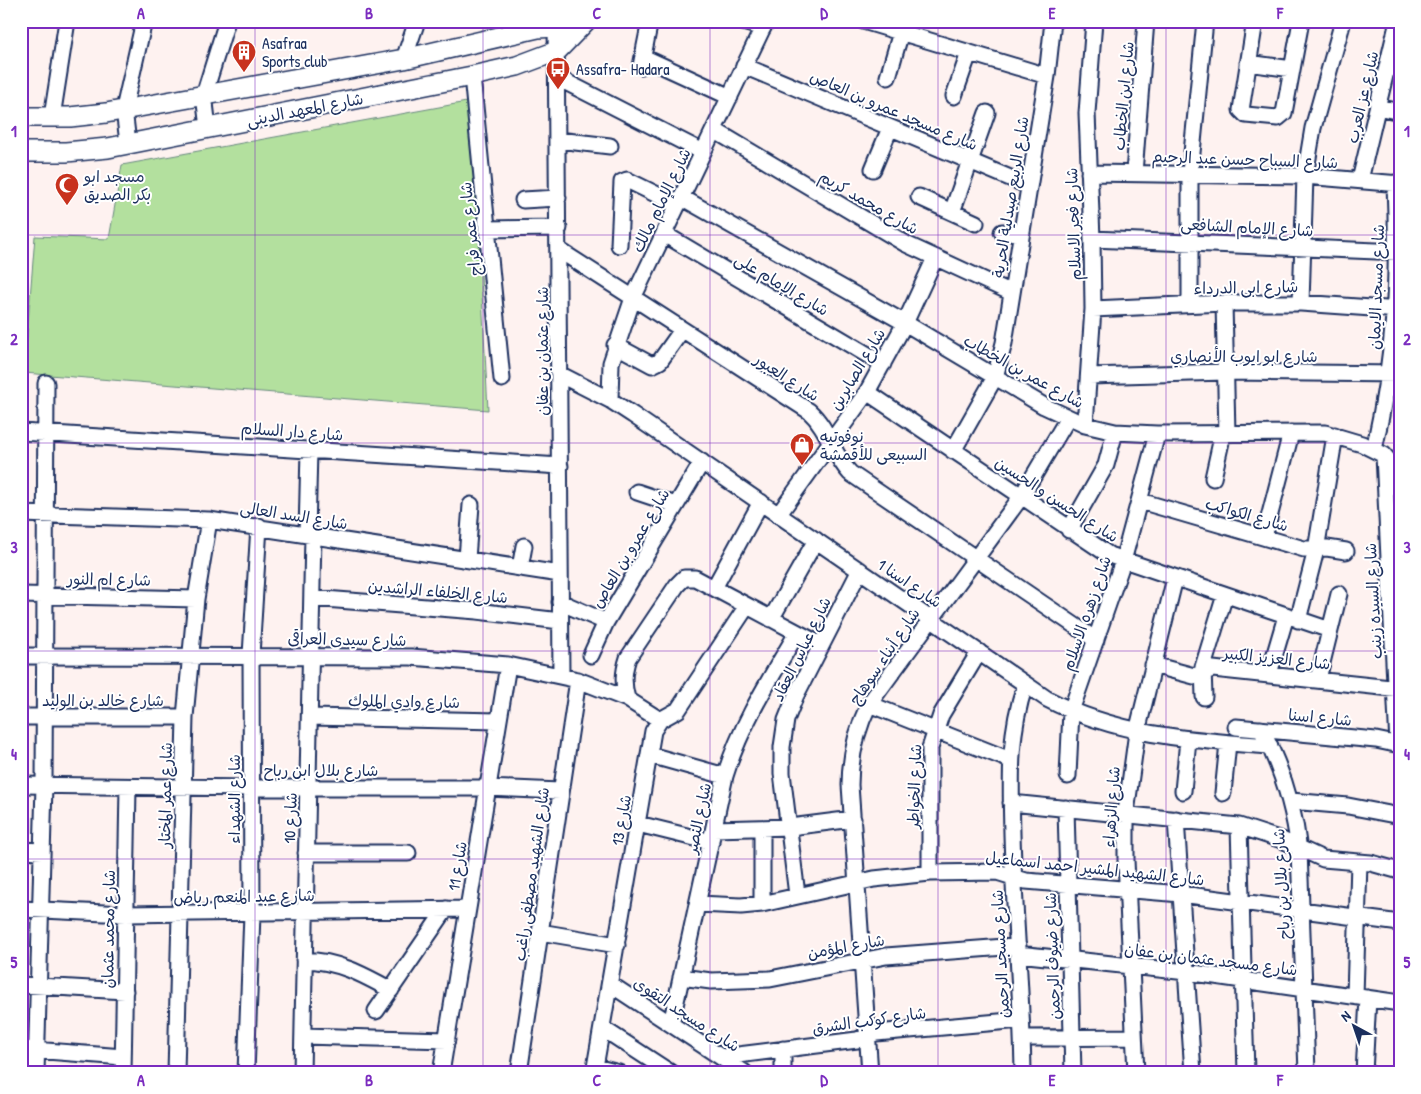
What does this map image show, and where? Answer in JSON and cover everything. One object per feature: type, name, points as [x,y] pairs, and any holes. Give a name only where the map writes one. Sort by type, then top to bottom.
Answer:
[{"type":"street","points":[[52,117],[67,21]]},
{"type":"street","points":[[128,143],[124,109],[144,21]]},
{"type":"street","points":[[208,128],[204,95],[227,21]]},
{"type":"street","points":[[404,59],[417,21]]},
{"type":"street","points":[[650,21],[642,62],[730,97]]},
{"type":"street","points":[[739,21],[765,25]]},
{"type":"street","points":[[863,21],[896,27],[969,53],[1047,76]]},
{"type":"street","name":"شارع الربيع صيدلية الحرية","points":[[953,450],[995,377],[1004,344],[1047,76],[1052,21]]},
{"type":"street","name":"شارع فجر الاسلام","points":[[1085,425],[1093,309],[1087,113],[1094,21]]},
{"type":"street","name":"شارع ابن الخطاب","points":[[1134,173],[1146,21]]},
{"type":"street","points":[[1190,304],[1190,173],[1205,21]]},
{"type":"street","points":[[1255,21],[1241,108],[1246,116],[1278,118],[1284,112],[1301,21]]},
{"type":"street","points":[[1301,303],[1305,176],[1313,128],[1343,21]]},
{"type":"street","name":"شارع عز العرب","points":[[1360,180],[1398,21]]},
{"type":"street","name":"شارع المعهد الدينى","points":[[21,117],[88,115],[404,59],[556,24],[581,26]]},
{"type":"street","name":"شارع عثمان بن عفان","points":[[556,24],[558,78],[561,675]]},
{"type":"street","name":"شارع الإمام مالك","points":[[610,400],[611,363],[615,345],[633,298],[765,25]]},
{"type":"street","name":"شارع المعهد الدينى","points":[[21,152],[66,152],[128,143],[517,66],[557,51],[581,26]]},
{"type":"street","points":[[888,77],[896,27]]},
{"type":"street","points":[[954,96],[969,53]]},
{"type":"street","points":[[1248,63],[1292,69]]},
{"type":"street","name":"شارع مسجد عمرو بن العاص","points":[[744,66],[1029,186]]},
{"type":"street","name":"شارع عمر فراج","points":[[472,76],[502,379]]},
{"type":"street","points":[[558,78],[703,152]]},
{"type":"street","points":[[1378,108],[1400,112]]},
{"type":"street","points":[[952,212],[987,113]]},
{"type":"street","points":[[873,168],[890,128]]},
{"type":"street","name":"شارع محمد كريم","points":[[714,130],[878,228],[935,258],[1012,293]]},
{"type":"street","points":[[558,140],[610,146]]},
{"type":"street","name":"شارع السباح حسن عبد الرحيم","points":[[1089,173],[1305,176],[1397,184]]},
{"type":"street","name":"شارع عمر بن الخطاب","points":[[619,245],[622,182],[627,180],[680,201],[905,323],[995,377],[1068,418],[1085,425],[1115,432],[1157,434],[1291,433],[1335,435],[1379,452]]},
{"type":"street","name":"شارع مسجد الايمان","points":[[1379,452],[1394,374],[1399,252],[1397,184]]},
{"type":"street","points":[[919,197],[976,223]]},
{"type":"street","points":[[523,200],[558,198]]},
{"type":"street","points":[[488,229],[559,228]]},
{"type":"street","points":[[1002,232],[1022,233]]},
{"type":"street","name":"شارع الإمام على","points":[[664,234],[883,364]]},
{"type":"street","name":"شارع الإمام الشافعى","points":[[1092,239],[1399,252]]},
{"type":"street","name":"شارع العبور","points":[[559,250],[809,411],[822,425],[838,459],[850,473],[1096,640]]},
{"type":"street","name":"شارع الصابرين","points":[[779,514],[867,392],[905,323],[935,258]]},
{"type":"street","points":[[1213,478],[1225,433],[1224,303]]},
{"type":"street","name":"شارع ابى الدرداء","points":[[1093,309],[1224,303],[1301,303],[1398,310]]},
{"type":"street","points":[[615,345],[652,365],[660,361],[682,330]]},
{"type":"street","name":"شارع ابو ايوب الأنصاري","points":[[1089,376],[1225,372],[1394,374]]},
{"type":"street","name":"شارع اسنا 1","points":[[559,374],[610,400],[1025,684],[1071,711],[1103,724],[1137,732],[1188,740],[1270,746]]},
{"type":"street","points":[[36,1073],[29,1049],[38,986],[44,785],[46,383]]},
{"type":"street","name":"شارع الحسن و الحسين","points":[[867,392],[1096,548],[1123,561],[1330,630]]},
{"type":"street","name":"شارع أبناء سوهاج","points":[[870,1073],[850,777],[852,752],[861,719],[869,704],[930,618],[1021,497],[1068,418]]},
{"type":"street","name":"شارع دار السلام","points":[[21,432],[45,432],[560,466]]},
{"type":"street","points":[[1069,530],[1106,465],[1115,432]]},
{"type":"street","points":[[1264,537],[1291,433]]},
{"type":"street","name":"شارع زهره الاسلام","points":[[1068,776],[1071,711],[1123,561],[1157,434]]},
{"type":"street","points":[[1269,674],[1292,618],[1316,550],[1335,435]]},
{"type":"street","name":"شارع 10","points":[[302,1073],[312,598],[309,450]]},
{"type":"street","points":[[1379,452],[1400,455]]},
{"type":"street","points":[[1379,452],[1400,474]]},
{"type":"street","name":"شارع السيده زينب","points":[[1379,452],[1394,572],[1399,745]]},
{"type":"street","name":"شارع عمرو بن العاص","points":[[591,654],[606,622],[702,462]]},
{"type":"street","points":[[637,492],[676,506]]},
{"type":"street","name":"شارع الكواكب","points":[[1140,501],[1304,549],[1316,550],[1327,548],[1346,551]]},
{"type":"street","points":[[714,588],[761,502]]},
{"type":"street","points":[[466,559],[471,505]]},
{"type":"street","name":"شارع السد العالى","points":[[21,514],[209,520],[259,526],[560,574]]},
{"type":"street","name":"شارع عمر المختار","points":[[176,1073],[185,717],[196,599],[209,520]]},
{"type":"street","name":"شارع الشهداء","points":[[246,1073],[252,914],[251,655],[259,526]]},
{"type":"street","points":[[771,619],[816,540]]},
{"type":"street","points":[[520,568],[524,546]]},
{"type":"street","name":"شارع عباس العقاد","points":[[798,895],[782,773],[782,746],[786,720],[796,695],[860,570]]},
{"type":"street","points":[[627,699],[624,671],[628,658],[680,581],[684,578],[695,578],[821,645]]},
{"type":"street","name":"شارع الزهراء","points":[[1136,1073],[1127,890],[1126,813],[1137,732],[1175,578]]},
{"type":"street","points":[[1318,679],[1339,594]]},
{"type":"street","name":"شارع ام النور","points":[[21,595],[196,599]]},
{"type":"street","points":[[1204,697],[1202,674],[1225,595]]},
{"type":"street","name":"شارع الخلفاء الراشدين","points":[[312,598],[477,611],[560,621]]},
{"type":"street","points":[[560,602],[606,622]]},
{"type":"street","points":[[660,720],[678,710],[746,606]]},
{"type":"street","name":"شارع النصر","points":[[671,1024],[725,776],[741,732],[797,633]]},
{"type":"street","name":"شارع الخواطر","points":[[930,873],[930,748],[934,730],[941,715],[978,652]]},
{"type":"street","name":"شارع سيدى العراقى","points":[[21,656],[190,657],[251,655],[411,657],[508,665],[578,680],[627,699],[660,720]]},
{"type":"street","name":"شارع 11","points":[[442,1073],[508,665]]},
{"type":"street","name":"شارع العزيز الكبير","points":[[1153,665],[1190,675],[1202,674],[1213,669],[1398,688]]},
{"type":"street","name":"شارع الشهيد مصطفى راغب","points":[[519,1073],[578,680]]},
{"type":"street","name":"شارع مسجد الرحمن","points":[[1023,1073],[1023,1038],[1013,878],[1010,760],[1016,712],[1025,684]]},
{"type":"street","points":[[869,704],[1010,760]]},
{"type":"street","name":"شارع خالد بن الوليد","points":[[21,717],[185,717]]},
{"type":"street","name":"شارع وادي الملوك","points":[[310,717],[498,721]]},
{"type":"street","name":"شارع 13","points":[[595,1070],[653,730],[660,720]]},
{"type":"street","name":"شارع اسنا","points":[[1236,727],[1376,740],[1399,745]]},
{"type":"street","name":"شارع بلال بن رباح","points":[[1261,730],[1282,773],[1291,802],[1299,850],[1307,1073]]},
{"type":"street","points":[[1183,791],[1188,740]]},
{"type":"street","points":[[1223,793],[1228,743]]},
{"type":"street","points":[[650,755],[725,776]]},
{"type":"street","name":"شارع بلال ابن رباح","points":[[21,785],[252,788],[487,788],[560,791]]},
{"type":"street","name":"شارع محمد عثمان","points":[[123,1065],[128,786]]},
{"type":"street","points":[[1291,802],[1348,806],[1400,816]]},
{"type":"street","points":[[1011,803],[1126,813],[1239,826],[1261,832],[1323,859],[1382,865],[1400,871]]},
{"type":"street","name":"شارع ضيوف الرحمن","points":[[1066,808],[1073,1073]]},
{"type":"street","points":[[638,824],[712,836],[852,819]]},
{"type":"street","points":[[1176,819],[1193,1073]]},
{"type":"street","points":[[1239,826],[1246,1073]]},
{"type":"street","points":[[762,829],[762,904]]},
{"type":"street","points":[[21,850],[42,851]]},
{"type":"street","points":[[306,853],[408,853]]},
{"type":"street","points":[[1359,862],[1358,917],[1364,1073]]},
{"type":"street","name":"شارع الشهيد المشير احمد اسماعيل","points":[[698,904],[741,906],[762,904],[856,882],[930,873],[997,872],[1013,878],[1068,885],[1181,894],[1400,923]]},
{"type":"street","name":"شارع عبد المنعم رياض","points":[[21,909],[126,914],[252,914],[468,909]]},
{"type":"street","points":[[376,1011],[446,909]]},
{"type":"street","points":[[540,932],[617,945]]},
{"type":"street","name":"شارع المؤمن","points":[[681,977],[711,981],[770,979],[861,960],[912,954],[1018,950]]},
{"type":"street","name":"شارع مسجد عثمان بن عفان","points":[[1018,950],[1070,960],[1187,972],[1400,1003]]},
{"type":"street","points":[[304,960],[337,963],[354,969],[391,990]]},
{"type":"street","name":"شارع مسجد التقوى","points":[[610,984],[745,1073]]},
{"type":"street","points":[[21,985],[125,991]]},
{"type":"street","name":"شارع كوكب الشرق","points":[[722,1057],[857,1040],[876,1033],[1021,1020]]},
{"type":"street","points":[[602,1028],[671,1073]]},
{"type":"street","points":[[302,1036],[446,1040]]},
{"type":"street","points":[[1023,1038],[1134,1037]]},
{"type":"street","points":[[29,1049],[123,1065]]},
{"type":"street","points":[[783,1049],[783,1073]]},
{"type":"street","points":[[595,1070],[619,1073]]},
{"type":"green space","points":[[472,101],[488,410],[24,373],[35,236],[109,239],[122,165]]},
{"type":"place","name":"Asafraa Sports club","points":[[244,73]]},
{"type":"place","name":"Assafra- Hadara","points":[[558,90]]},
{"type":"place","name":"مسجد ابو بكر الصديق","points":[[67,206]]},
{"type":"place","name":"نوفوتيه السبيعى للأقمشة","points":[[802,466]]}]
